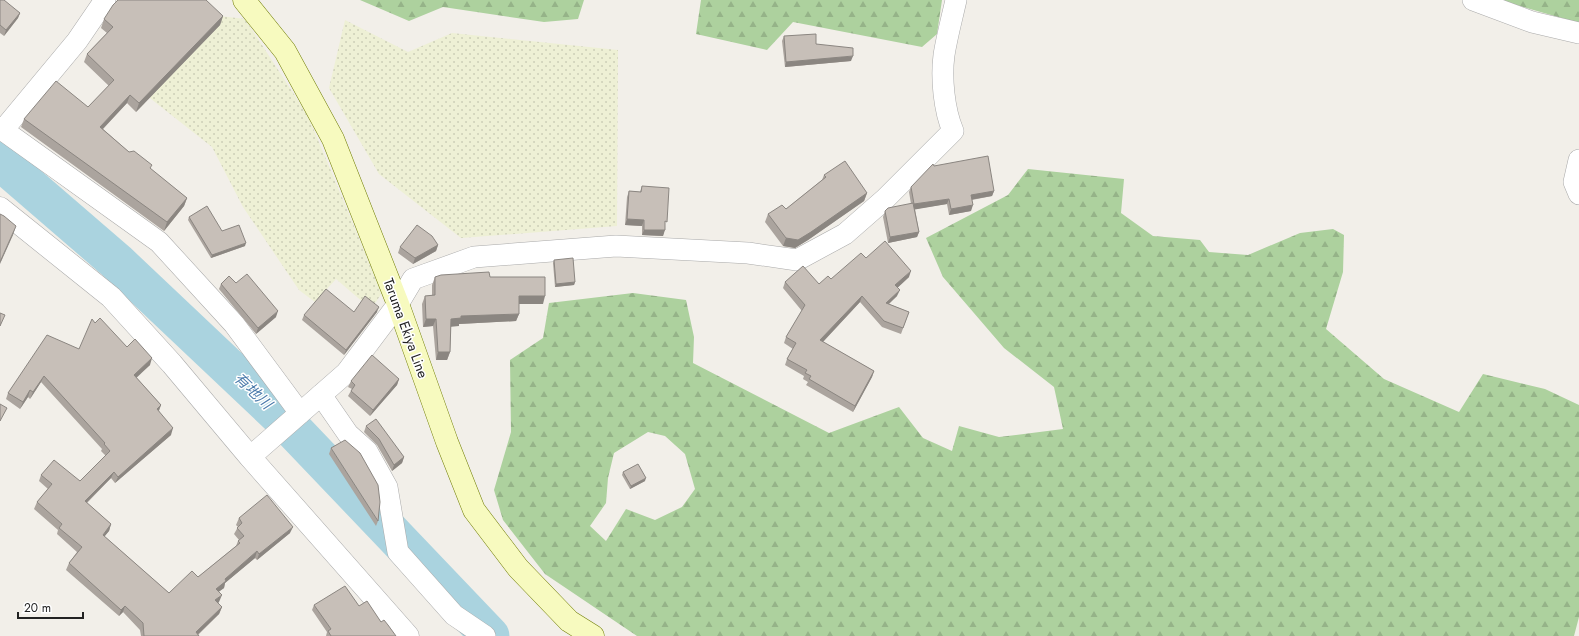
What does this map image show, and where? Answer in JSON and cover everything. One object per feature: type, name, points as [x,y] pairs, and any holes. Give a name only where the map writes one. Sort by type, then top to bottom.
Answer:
[{"type":"main road","name":"Taruma Ekiya Line","points":[[244,0],[285,51],[333,139],[398,304],[447,442],[474,510],[518,568],[569,621],[593,636]]},
{"type":"street","points":[[105,0],[77,41],[2,129],[159,242],[234,324],[300,412]]},
{"type":"street","points":[[255,453],[346,373],[398,304],[413,279],[474,257],[616,246],[748,253],[797,260],[845,234],[885,199],[953,131],[948,120],[944,81],[944,56],[956,0]]},
{"type":"street","points":[[1473,0],[1532,22],[1579,33]]},
{"type":"street","points":[[1579,160],[1574,182],[1579,194]]},
{"type":"street","points":[[0,208],[111,297],[255,453],[408,636]]},
{"type":"street","points":[[321,394],[348,434],[366,452],[387,487],[398,552],[454,615],[485,636]]},
{"type":"green space","points":[[360,0],[584,0],[578,19],[544,22],[443,7],[409,21]]},
{"type":"green space","points":[[701,0],[942,0],[937,34],[922,47],[793,22],[767,50],[696,34]]},
{"type":"green space","points":[[1499,0],[1579,0],[1579,23]]},
{"type":"green space","points":[[220,16],[245,19],[308,116],[382,293],[371,309],[336,279],[315,302],[299,290],[243,207],[212,147],[146,95]]},
{"type":"green space","points":[[345,20],[408,52],[452,33],[618,50],[617,226],[461,238],[379,174],[329,88]]},
{"type":"green space","points":[[1028,169],[1124,179],[1121,213],[1153,236],[1200,240],[1209,252],[1248,255],[1300,233],[1333,229],[1344,235],[1343,272],[1326,329],[1384,379],[1459,412],[1483,374],[1545,389],[1579,405],[1579,617],[1574,636],[637,636],[545,574],[503,520],[494,490],[511,432],[510,360],[543,338],[549,303],[633,293],[686,300],[694,337],[693,363],[829,433],[899,407],[923,438],[952,451],[959,426],[999,437],[1063,429],[1054,387],[1004,348],[943,277],[926,238],[1008,195]],"holes":[[[648,432],[665,436],[685,454],[695,489],[682,507],[655,520],[626,509],[606,541],[590,526],[606,503],[608,478],[614,453]]]},
{"type":"building","points":[[0,0],[4,0],[20,13],[6,30],[0,25]]},
{"type":"building","points":[[118,0],[206,0],[223,16],[139,103],[130,95],[100,127],[129,152],[134,151],[152,165],[150,168],[187,198],[167,222],[24,119],[56,81],[88,107],[114,80],[87,54],[113,27],[104,19]]},
{"type":"building","points":[[816,34],[816,44],[853,48],[853,56],[786,62],[784,36]]},
{"type":"building","points":[[988,156],[994,191],[971,195],[973,205],[951,209],[949,199],[914,204],[911,187],[933,164],[934,166]]},
{"type":"building","points":[[845,161],[867,193],[798,240],[786,238],[768,214],[782,205],[786,209],[826,177],[824,175]]},
{"type":"building","points":[[642,186],[669,188],[667,222],[665,221],[665,230],[644,230],[644,220],[627,219],[629,191],[641,192]]},
{"type":"building","points":[[913,203],[919,232],[890,237],[885,211],[888,208]]},
{"type":"building","points":[[207,206],[222,231],[239,225],[246,243],[212,255],[189,217]]},
{"type":"building","points":[[0,214],[16,226],[0,262]]},
{"type":"building","points":[[417,225],[432,236],[438,245],[415,258],[400,247]]},
{"type":"building","points":[[885,241],[911,271],[895,285],[900,290],[886,303],[909,312],[903,328],[884,321],[862,296],[820,340],[874,371],[855,406],[809,379],[811,376],[805,373],[807,370],[787,359],[796,343],[786,337],[805,305],[785,282],[803,266],[819,284],[828,276],[831,279],[861,253],[866,258]]},
{"type":"building","points":[[573,258],[575,282],[556,284],[554,260]]},
{"type":"building","points":[[489,272],[490,277],[545,277],[545,296],[519,296],[519,314],[461,316],[461,318],[451,319],[450,352],[438,352],[436,319],[426,319],[425,296],[435,295],[435,277],[441,275]]},
{"type":"building","points":[[247,274],[278,311],[258,328],[221,284],[229,276],[236,283]]},
{"type":"building","points":[[326,289],[354,312],[365,296],[379,307],[346,350],[304,315]]},
{"type":"building","points":[[0,313],[5,315],[0,326]]},
{"type":"building","points":[[100,318],[127,347],[135,339],[152,358],[134,375],[161,405],[157,409],[173,428],[118,477],[114,472],[85,501],[111,524],[103,535],[169,593],[192,571],[198,577],[240,543],[238,541],[244,536],[237,528],[242,523],[239,518],[267,495],[293,527],[259,554],[257,551],[225,579],[226,581],[216,589],[222,595],[215,600],[222,607],[196,632],[199,636],[144,636],[143,623],[125,606],[121,610],[69,563],[82,547],[59,528],[62,524],[37,502],[52,484],[41,475],[54,460],[80,481],[110,451],[104,444],[105,443],[44,376],[33,392],[30,390],[23,402],[8,393],[47,335],[79,349],[92,319],[95,323]]},
{"type":"building","points":[[372,355],[399,379],[373,410],[351,391],[355,385],[351,381]]},
{"type":"building","points":[[0,404],[7,408],[0,421]]},
{"type":"building","points":[[376,419],[404,457],[394,465],[379,439],[366,426]]},
{"type":"building","points":[[345,440],[360,453],[378,485],[380,502],[378,521],[331,448]]},
{"type":"building","points":[[638,464],[646,478],[631,486],[623,472]]},
{"type":"building","points":[[345,586],[359,606],[367,601],[381,622],[384,620],[396,636],[331,636],[328,631],[331,629],[314,605]]},
{"type":"waterway","name":"有地川","points":[[0,161],[117,262],[283,419],[490,636]]}]
